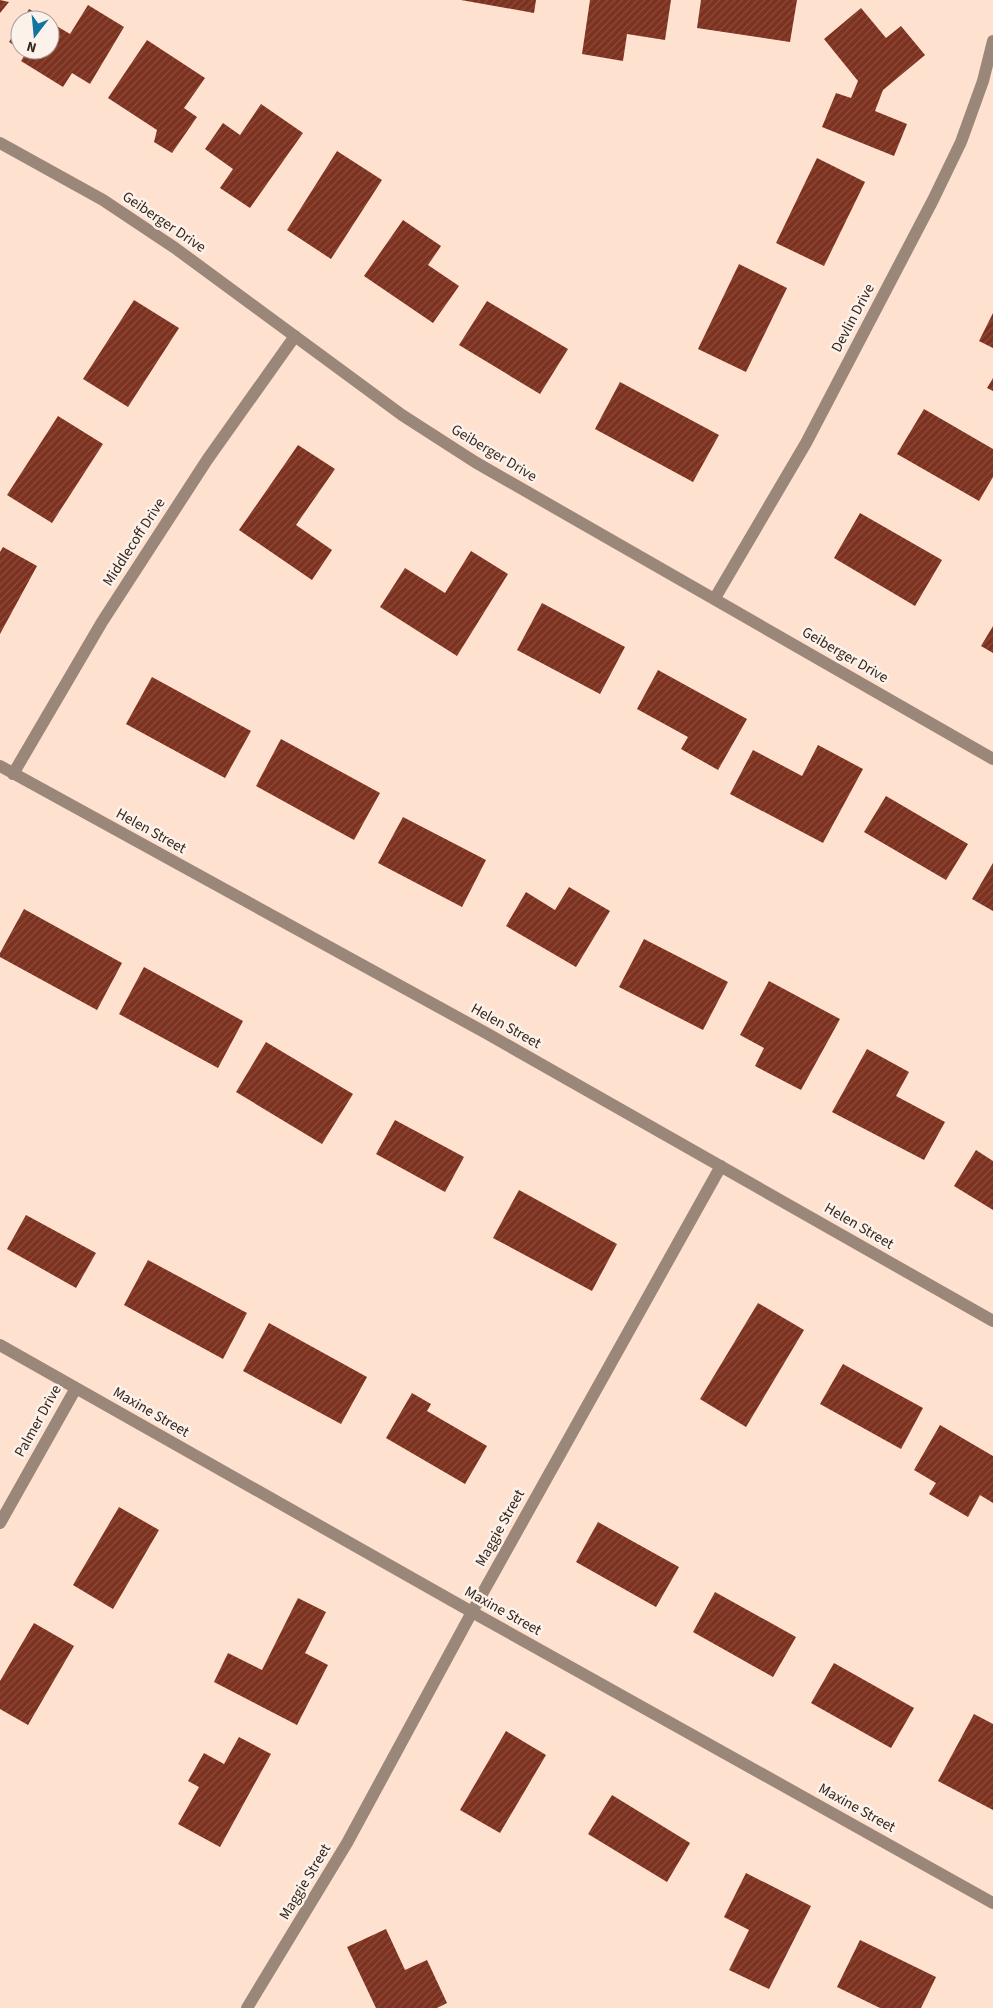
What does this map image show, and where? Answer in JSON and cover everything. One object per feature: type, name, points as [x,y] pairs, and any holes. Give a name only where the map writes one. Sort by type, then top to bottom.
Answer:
[{"type":"street","name":"Devlin Drive","points":[[715,598],[806,443],[933,200],[961,142],[983,81],[993,41]]},
{"type":"street","name":"Geiberger Drive","points":[[0,143],[119,211],[175,248],[402,416],[474,462],[715,598],[993,759]]},
{"type":"street","name":"Middlecoff Drive","points":[[13,774],[123,590],[207,460],[295,336]]},
{"type":"street","name":"Helen Street","points":[[0,766],[478,1028],[993,1321]]},
{"type":"street","name":"Maggie Street","points":[[247,2008],[347,1843],[472,1612],[721,1166]]},
{"type":"street","name":"Maxine Street","points":[[0,1345],[472,1612],[993,1902]]},
{"type":"street","name":"Palmer Drive","points":[[0,1523],[76,1388]]},
{"type":"building","points":[[0,0],[9,2],[0,13]]},
{"type":"building","points":[[461,0],[536,0],[534,13]]},
{"type":"building","points":[[590,0],[671,0],[665,40],[627,34],[623,61],[582,54]]},
{"type":"building","points":[[701,0],[797,0],[790,42],[697,28]]},
{"type":"building","points":[[88,5],[124,27],[90,84],[72,73],[63,87],[21,61],[60,60],[60,28],[70,34]]},
{"type":"building","points":[[861,8],[886,38],[901,26],[925,55],[883,90],[875,111],[907,124],[894,156],[822,127],[836,93],[851,98],[858,81],[824,39]]},
{"type":"building","points":[[147,40],[205,78],[184,108],[197,117],[172,153],[154,142],[157,130],[108,98]]},
{"type":"building","points":[[261,104],[303,133],[250,208],[220,188],[233,169],[205,149],[223,123],[240,135]]},
{"type":"building","points":[[337,151],[382,180],[331,259],[287,230]]},
{"type":"building","points":[[817,158],[865,182],[824,266],[776,243]]},
{"type":"building","points":[[403,220],[441,246],[428,265],[459,286],[433,323],[364,276]]},
{"type":"building","points":[[739,264],[787,288],[746,372],[698,349]]},
{"type":"building","points":[[134,300],[179,328],[128,407],[83,379]]},
{"type":"building","points":[[487,301],[568,349],[540,394],[459,345]]},
{"type":"building","points":[[993,313],[993,348],[979,341]]},
{"type":"building","points":[[993,378],[993,391],[987,388]]},
{"type":"building","points":[[620,382],[719,435],[693,482],[595,429]]},
{"type":"building","points":[[924,409],[993,449],[993,477],[979,501],[897,454]]},
{"type":"building","points":[[58,416],[103,444],[52,523],[7,495]]},
{"type":"building","points":[[298,445],[335,469],[296,525],[332,550],[312,580],[239,530]]},
{"type":"building","points":[[860,513],[942,560],[915,606],[834,558]]},
{"type":"building","points":[[3,547],[37,566],[0,634],[0,552]]},
{"type":"building","points":[[471,551],[508,574],[457,656],[380,607],[405,568],[445,593]]},
{"type":"building","points":[[542,603],[625,647],[600,694],[517,650]]},
{"type":"building","points":[[993,626],[993,653],[981,646]]},
{"type":"building","points":[[658,670],[747,719],[718,770],[681,749],[688,737],[637,709]]},
{"type":"building","points":[[152,677],[251,731],[225,778],[126,724]]},
{"type":"building","points":[[281,739],[380,793],[354,840],[256,786]]},
{"type":"building","points":[[818,745],[863,769],[823,843],[730,794],[753,750],[802,776]]},
{"type":"building","points":[[886,796],[968,844],[946,880],[864,832]]},
{"type":"building","points":[[403,817],[486,860],[462,907],[378,863]]},
{"type":"building","points":[[993,863],[993,911],[972,899]]},
{"type":"building","points":[[569,887],[610,911],[576,967],[506,926],[526,892],[555,910]]},
{"type":"building","points":[[24,909],[122,963],[97,1010],[0,957],[0,953]]},
{"type":"building","points":[[644,939],[728,982],[703,1030],[619,987]]},
{"type":"building","points":[[144,967],[243,1021],[218,1068],[119,1014]]},
{"type":"building","points":[[769,981],[840,1019],[801,1090],[755,1066],[764,1048],[740,1035]]},
{"type":"building","points":[[266,1042],[353,1094],[322,1144],[236,1092]]},
{"type":"building","points":[[867,1049],[909,1072],[896,1096],[945,1122],[924,1160],[832,1112]]},
{"type":"building","points":[[395,1120],[464,1157],[445,1192],[376,1154]]},
{"type":"building","points":[[976,1150],[993,1161],[993,1210],[954,1186]]},
{"type":"building","points":[[519,1190],[617,1244],[592,1291],[493,1238]]},
{"type":"building","points":[[26,1215],[96,1253],[76,1288],[7,1249]]},
{"type":"building","points":[[148,1260],[247,1313],[223,1359],[124,1305]]},
{"type":"building","points":[[758,1303],[804,1330],[746,1427],[700,1399]]},
{"type":"building","points":[[269,1323],[367,1377],[341,1424],[243,1371]]},
{"type":"building","points":[[843,1364],[923,1408],[901,1449],[820,1404]]},
{"type":"building","points":[[412,1393],[431,1404],[427,1411],[487,1446],[465,1484],[386,1438]]},
{"type":"building","points":[[940,1425],[993,1456],[993,1503],[980,1495],[968,1517],[929,1494],[936,1483],[914,1470]]},
{"type":"building","points":[[119,1507],[159,1530],[113,1609],[73,1585]]},
{"type":"building","points":[[598,1522],[679,1567],[656,1607],[576,1562]]},
{"type":"building","points":[[715,1592],[796,1637],[773,1677],[693,1632]]},
{"type":"building","points":[[298,1598],[326,1612],[305,1653],[328,1665],[297,1725],[214,1682],[228,1653],[262,1670]]},
{"type":"building","points":[[34,1623],[74,1646],[28,1725],[0,1709],[0,1681]]},
{"type":"building","points":[[834,1663],[914,1708],[891,1748],[811,1703]]},
{"type":"building","points":[[974,1714],[993,1724],[993,1810],[938,1781]]},
{"type":"building","points":[[506,1731],[546,1755],[500,1833],[460,1810]]},
{"type":"building","points":[[239,1737],[271,1754],[220,1847],[178,1824],[199,1787],[188,1781],[204,1753],[224,1764]]},
{"type":"building","points":[[612,1795],[690,1843],[667,1882],[588,1834]]},
{"type":"building","points":[[746,1873],[811,1906],[769,1989],[729,1970],[749,1930],[724,1917]]},
{"type":"building","points":[[386,1929],[405,1970],[427,1960],[447,2003],[437,2008],[376,2008],[347,1947]]},
{"type":"building","points":[[860,1940],[936,1977],[921,2008],[880,2008],[837,1987]]}]
